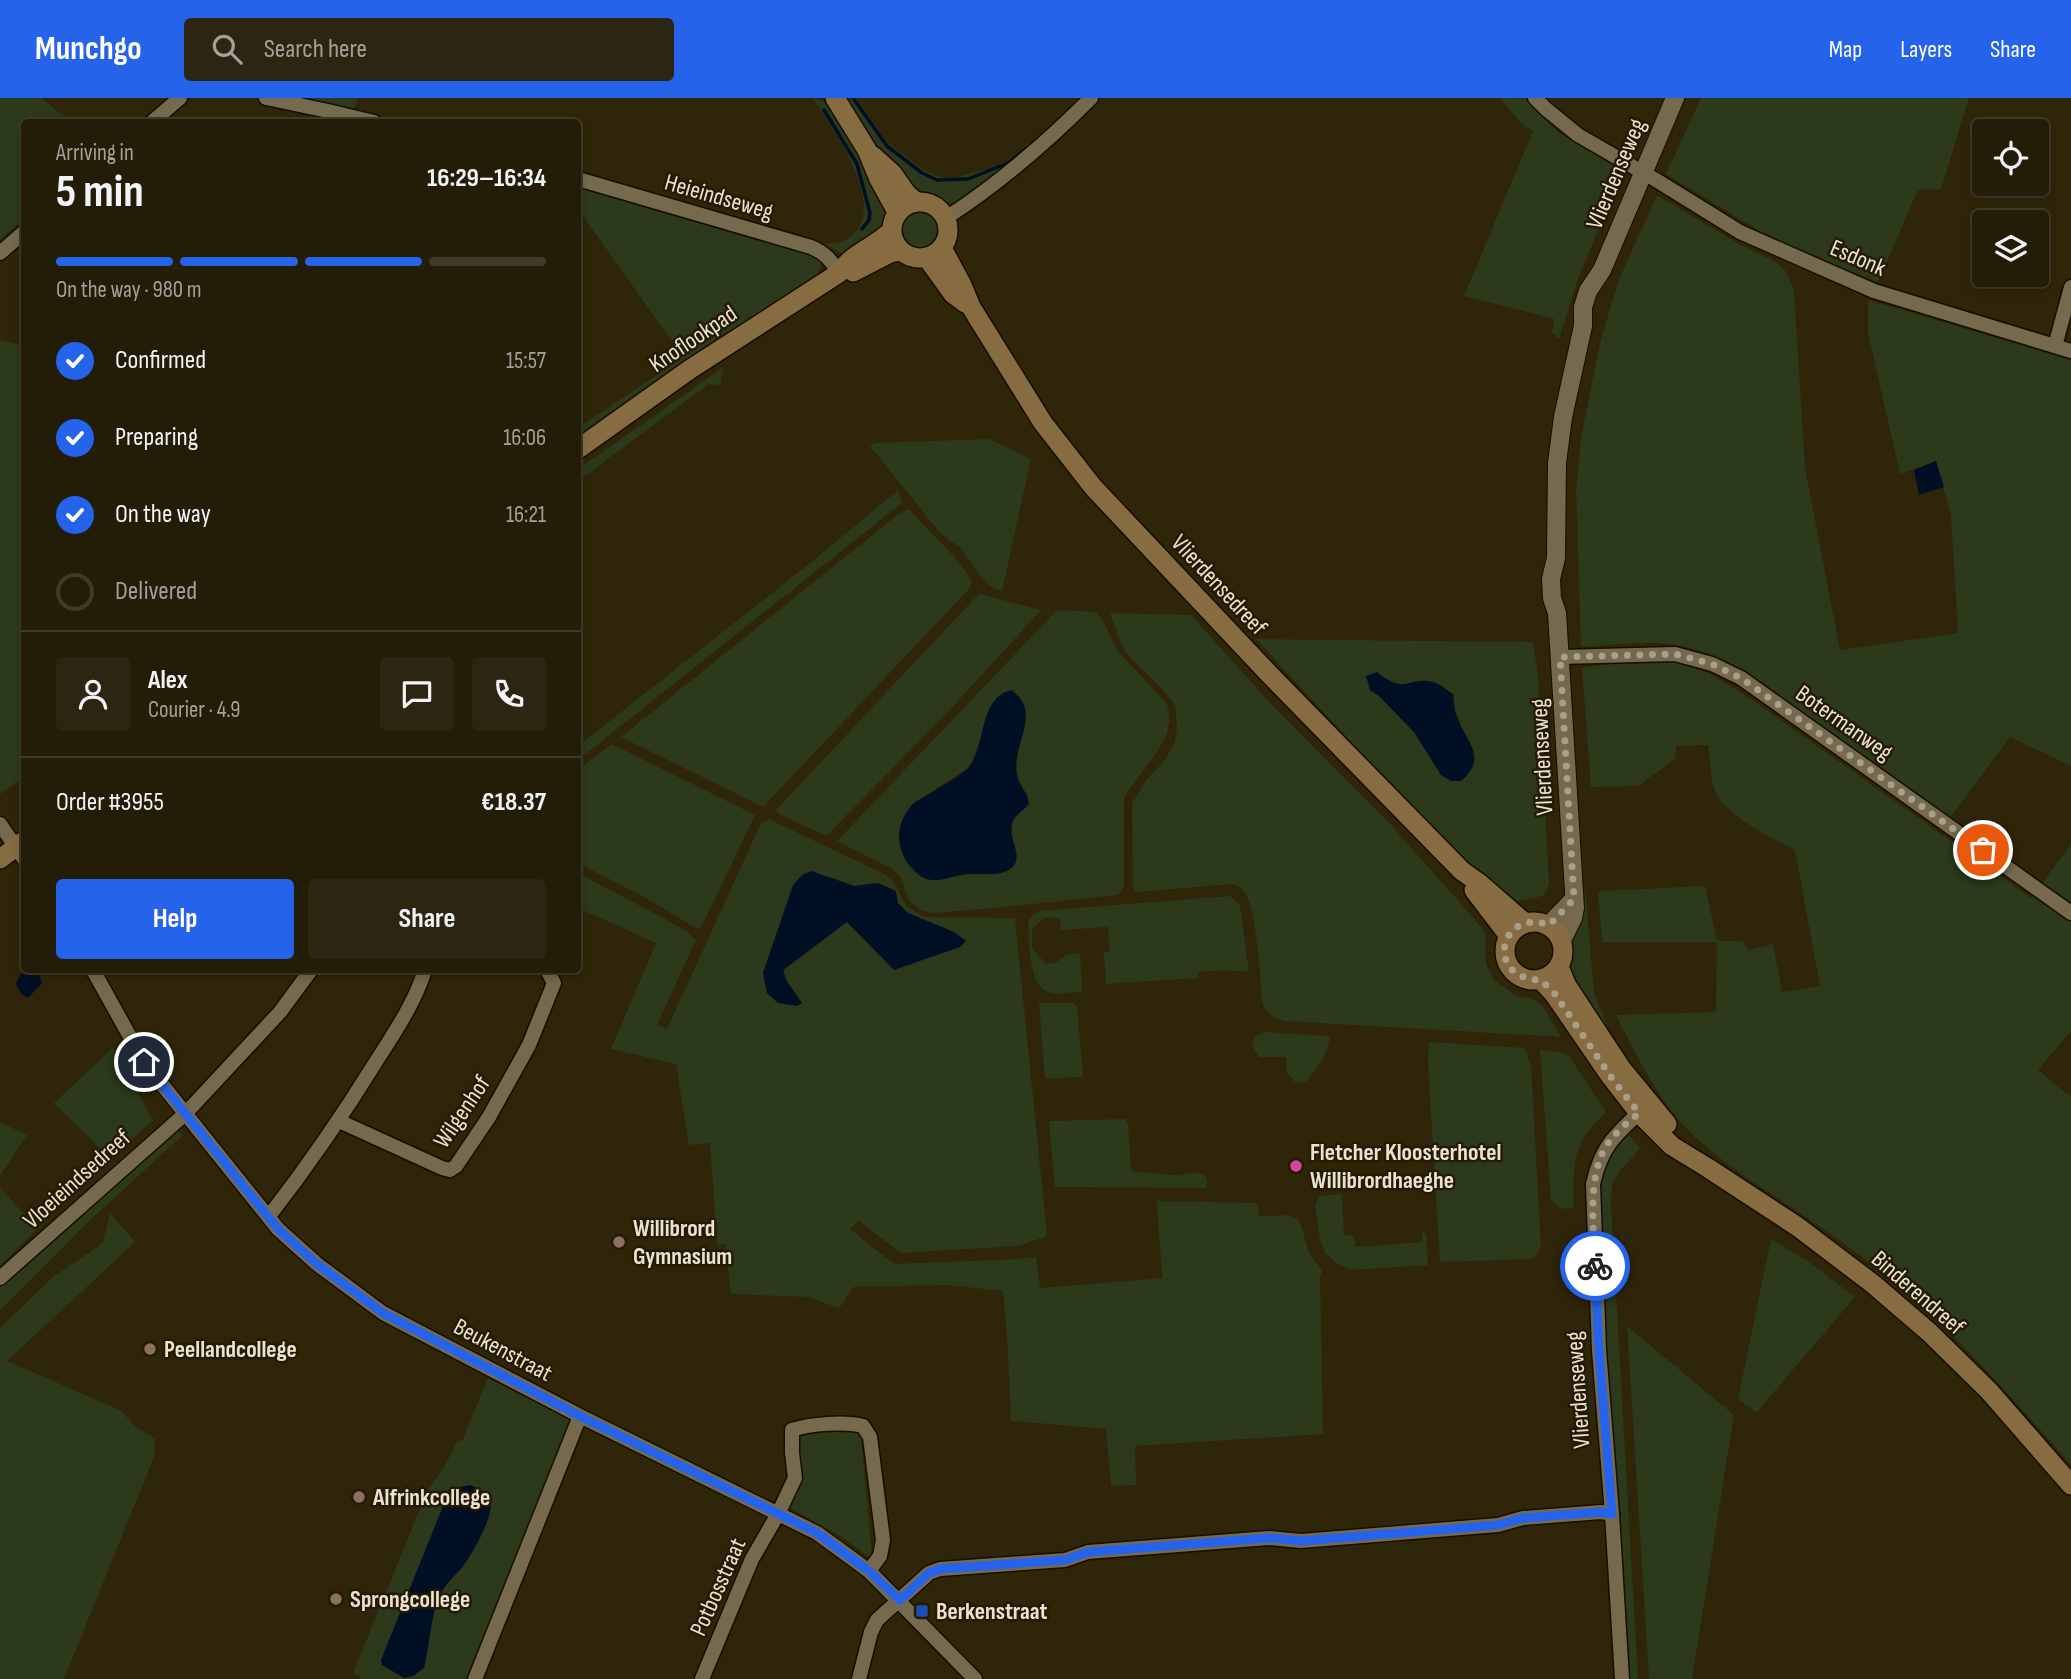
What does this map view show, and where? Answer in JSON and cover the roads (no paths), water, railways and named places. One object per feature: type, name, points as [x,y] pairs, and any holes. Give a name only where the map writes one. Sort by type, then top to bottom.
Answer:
[{"type":"main road","points":[[835,98],[867,150],[897,212]]},
{"type":"main road","points":[[867,150],[892,173],[916,202]]},
{"type":"main road","points":[[908,204],[933,204],[946,218],[948,234],[934,253],[917,258],[908,256],[900,251],[892,239],[892,224],[897,212],[908,204]]},
{"type":"main road","name":"Knoflookpad","points":[[581,447],[700,363],[839,273],[845,263],[881,242],[891,231]]},
{"type":"main road","name":"Knoflookpad","points":[[839,273],[851,274],[890,253],[900,251]]},
{"type":"main road","name":"Vlierdensedreef","points":[[934,253],[953,294],[971,307],[1043,423],[1093,487],[1271,676],[1462,872],[1509,936]]},
{"type":"main road","points":[[0,859],[14,840]]},
{"type":"main road","name":"Vlierdensedreef","points":[[1462,872],[1479,883],[1525,923]]},
{"type":"main road","points":[[1540,922],[1549,925],[1562,940],[1564,954],[1559,967],[1541,980],[1527,980],[1515,974],[1507,963],[1504,949],[1509,936],[1514,929],[1525,923],[1540,922]]},
{"type":"main road","points":[[1559,967],[1573,996],[1644,1108]]},
{"type":"main road","points":[[1541,980],[1555,994],[1611,1077],[1644,1108]]},
{"type":"main road","name":"Binderendreef","points":[[1644,1108],[1672,1146],[1798,1227],[1930,1333],[1989,1391],[2071,1485]]},
{"type":"street","points":[[156,119],[180,98]]},
{"type":"street","points":[[266,98],[361,119]]},
{"type":"street","points":[[946,218],[1022,164],[1091,98]]},
{"type":"street","name":"Esdonk","points":[[1535,98],[1578,135],[1740,232],[1874,291],[2071,351]]},
{"type":"street","name":"Vlierdenseweg","points":[[1562,940],[1575,908],[1557,613],[1562,595],[1561,575],[1556,558],[1557,463],[1563,418],[1588,291],[1602,270],[1675,98]]},
{"type":"street","name":"Heieindseweg","points":[[581,180],[811,247],[830,258],[839,273]]},
{"type":"street","points":[[0,253],[21,235]]},
{"type":"street","points":[[2055,346],[2071,287]]},
{"type":"street","name":"Botermanweg","points":[[1560,657],[1675,654],[1712,664],[1741,678],[2071,913]]},
{"type":"street","points":[[1549,925],[1574,899]]},
{"type":"street","name":"Beukenstraat","points":[[95,973],[144,1062],[278,1229],[317,1264],[383,1313],[580,1416],[817,1533],[869,1571],[975,1679]]},
{"type":"street","name":"Vloeieindsedreef","points":[[0,1278],[185,1114],[280,1012],[308,973]]},
{"type":"street","points":[[269,1216],[340,1121],[403,1019],[424,973]]},
{"type":"street","name":"Wilgenhof","points":[[340,1121],[442,1168],[450,1170],[456,1166],[489,1117],[529,1045],[554,983],[549,973]]},
{"type":"street","name":"Vlierdenseweg","points":[[1622,1679],[1599,1350],[1593,1184],[1597,1164],[1606,1146],[1644,1108]]},
{"type":"street","points":[[475,1679],[580,1416]]},
{"type":"street","name":"Potbosstraat","points":[[702,1679],[752,1559],[778,1514],[794,1478],[792,1430],[853,1423],[863,1426],[870,1437],[883,1540],[880,1556],[869,1571]]},
{"type":"street","points":[[859,1679],[877,1620],[929,1573],[940,1569],[1065,1560],[1088,1552],[1269,1538],[1301,1541],[1498,1525],[1523,1518],[1601,1512],[1612,1514]]},
{"type":"water","points":[[1936,461],[1944,487],[1919,495],[1914,470]]},
{"type":"water","points":[[1377,672],[1395,683],[1433,682],[1453,694],[1458,721],[1474,755],[1470,772],[1461,781],[1451,781],[1441,775],[1414,732],[1370,690],[1366,676]]},
{"type":"water","points":[[1012,690],[1025,708],[1025,725],[1016,770],[1029,804],[1012,823],[1016,854],[1014,864],[1001,873],[926,879],[909,865],[901,849],[899,833],[904,817],[914,803],[969,767],[975,758],[993,702],[1001,694]]},
{"type":"water","points":[[811,871],[854,886],[878,883],[896,891],[898,903],[908,913],[954,932],[966,941],[960,947],[894,970],[847,922],[783,970],[786,980],[802,1003],[797,1006],[778,1003],[767,993],[763,973],[793,885],[802,875]]},
{"type":"water","points":[[36,973],[42,983],[28,998],[21,994],[16,984],[20,975]]},
{"type":"water","points":[[470,1485],[489,1498],[491,1507],[486,1525],[468,1560],[440,1595],[424,1668],[413,1676],[404,1678],[382,1665],[381,1660],[447,1496],[456,1488]]},
{"type":"waterway","points":[[853,98],[887,146],[922,173],[937,180],[968,179],[1008,163],[1028,147]]},
{"type":"waterway","points":[[824,110],[857,164],[870,213],[869,220],[862,229]]},
{"type":"place","name":"Fletcher Kloosterhotel Willibrordhaeghe","points":[[1296,1166]]},
{"type":"place","name":"Willibrord Gymnasium","points":[[619,1242]]},
{"type":"place","name":"Peellandcollege","points":[[150,1349]]},
{"type":"place","name":"Alfrinkcollege","points":[[359,1497]]},
{"type":"place","name":"Sprongcollege","points":[[336,1599]]},
{"type":"place","name":"Berkenstraat","points":[[922,1611]]}]
